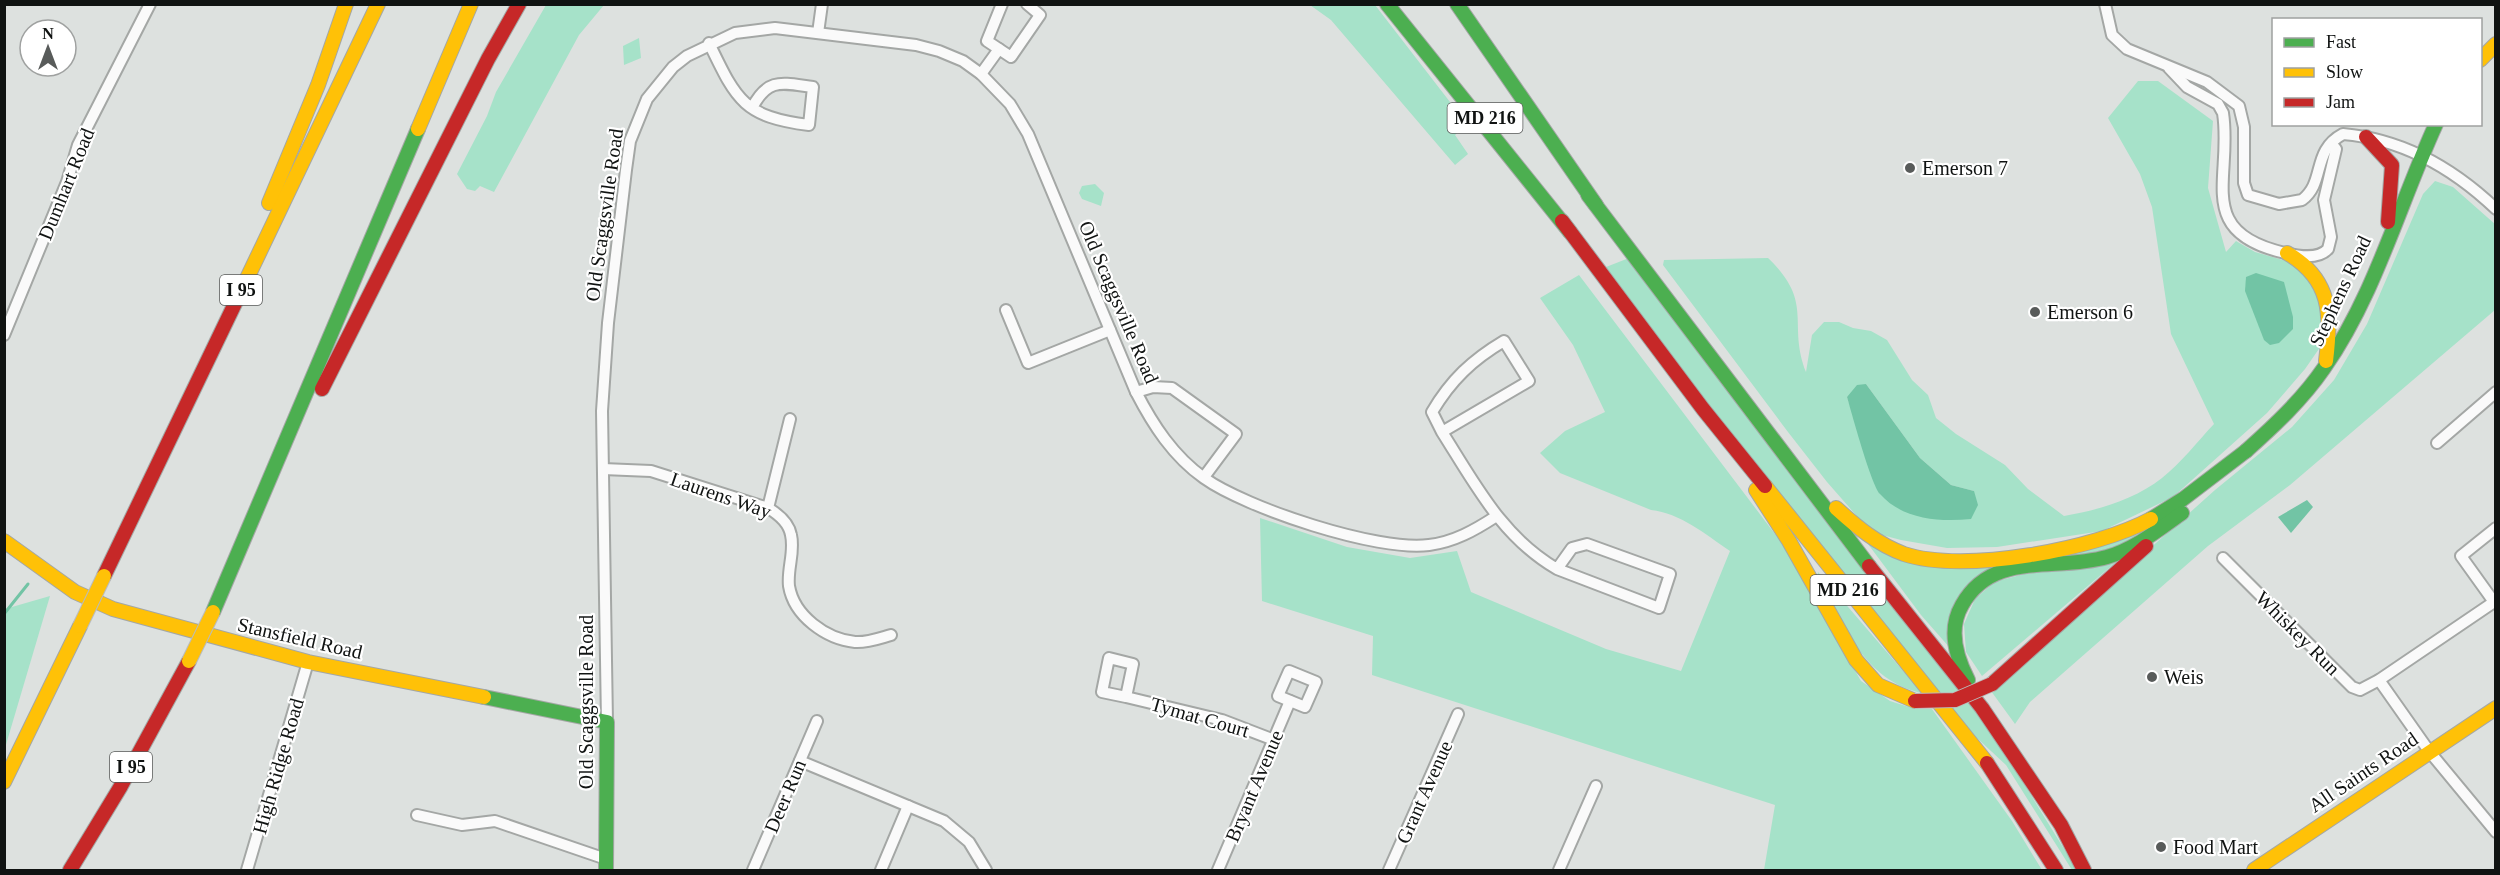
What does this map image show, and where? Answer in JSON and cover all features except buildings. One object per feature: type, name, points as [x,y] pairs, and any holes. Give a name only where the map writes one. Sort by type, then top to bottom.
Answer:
[{"type":"main road","points":[[189,397],[318,85],[346,4]]},
{"type":"main road","name":"I 95","points":[[4,782],[378,4]]},
{"type":"main road","name":"I 95","points":[[70,870],[121,786],[213,612],[264,497],[471,4]]},
{"type":"main road","points":[[264,497],[338,358],[488,59],[519,4]]},
{"type":"main road","points":[[1387,4],[1570,232]]},
{"type":"main road","name":"MD 216","points":[[1400,4],[1703,409],[1994,771],[2056,870]]},
{"type":"main road","name":"MD 216","points":[[1446,4],[1889,593],[1982,708],[2061,825],[2084,870]]},
{"type":"main road","points":[[1457,4],[1596,205]]},
{"type":"main road","points":[[2482,59],[2496,44]]},
{"type":"main road","name":"Stephens Road","points":[[2246,451],[2289,412],[2324,368],[2356,312],[2435,126]]},
{"type":"main road","points":[[2366,137],[2392,165],[2386,239]]},
{"type":"main road","points":[[2287,253],[2311,271],[2328,298],[2330,328],[2324,368]]},
{"type":"main road","points":[[1730,384],[1852,525],[1882,545],[1918,559],[1942,562],[1988,560],[2089,543],[2113,536],[2167,510],[2246,451]]},
{"type":"main road","points":[[1703,409],[1789,540],[1856,660],[1878,685],[1915,701],[1947,702],[1963,699],[1992,684],[2183,512],[2246,451]]},
{"type":"main road","points":[[1982,708],[1960,664],[1953,636],[1956,621],[1970,590],[1983,580],[2014,567],[2082,561],[2120,553],[2183,512]]},
{"type":"main road","name":"Stansfield Road","points":[[4,541],[57,580],[113,609],[153,622],[308,662],[607,722]]},
{"type":"main road","name":"All Saints Road","points":[[2254,870],[2496,708]]},
{"type":"main road","name":"Old Scaggsville Road","points":[[606,865],[607,722]]},
{"type":"street","name":"Dumhart Road","points":[[4,335],[67,182],[78,145],[150,4]]},
{"type":"street","points":[[818,33],[822,4]]},
{"type":"street","points":[[1002,4],[987,41],[1011,57],[1040,15],[1027,4]]},
{"type":"street","points":[[2105,4],[2112,35],[2119,43],[2127,49],[2207,82],[2239,106],[2244,127],[2244,189],[2251,197],[2279,204],[2302,200],[2315,181],[2325,148],[2343,134],[2366,137],[2422,154],[2460,178],[2496,209]]},
{"type":"street","name":"Old Scaggsville Road","points":[[607,722],[603,378],[630,141],[638,117],[660,81],[673,67],[709,43],[735,33],[760,28],[818,33],[939,51],[963,61],[981,74],[1010,104],[1028,134],[1136,393],[1165,440],[1204,477],[1264,509],[1395,545],[1444,542],[1475,530],[1496,517]]},
{"type":"street","points":[[709,43],[730,87],[752,108],[782,121],[809,124],[813,87],[775,84],[765,88],[752,108]]},
{"type":"street","points":[[981,74],[999,49]]},
{"type":"street","points":[[2167,66],[2187,87],[2218,105],[2223,113],[2221,188],[2235,230],[2254,244],[2287,253],[2320,255],[2330,247],[2331,237],[2324,200],[2336,149],[2332,144]]},
{"type":"street","points":[[1006,310],[1028,363],[1110,330]]},
{"type":"street","points":[[1442,432],[1529,381],[1504,341],[1481,355],[1446,389],[1432,412],[1442,432],[1496,517],[1524,547],[1557,569],[1659,608],[1670,574],[1587,544],[1572,548],[1557,569]]},
{"type":"street","points":[[1136,393],[1153,387],[1172,388],[1236,434],[1204,477]]},
{"type":"street","points":[[2437,443],[2496,392]]},
{"type":"street","points":[[768,508],[790,419]]},
{"type":"street","name":"Laurens Way","points":[[603,470],[651,471],[768,508],[778,514],[791,534],[789,586],[792,597],[806,618],[828,633],[856,642],[891,635]]},
{"type":"street","name":"Whiskey Run","points":[[2223,558],[2352,687],[2360,690],[2379,680],[2494,602],[2461,556],[2496,528]]},
{"type":"street","name":"High Ridge Road","points":[[247,870],[308,662]]},
{"type":"street","points":[[2379,680],[2429,751],[2496,832]]},
{"type":"street","name":"Tymat Court","points":[[1126,698],[1222,720],[1274,740]]},
{"type":"street","name":"Bryant Avenue","points":[[1218,870],[1290,701]]},
{"type":"street","name":"Grant Avenue","points":[[1389,870],[1458,714]]},
{"type":"street","name":"Deer Run","points":[[753,870],[817,721]]},
{"type":"street","points":[[800,761],[944,821],[958,830],[969,842],[986,870]]},
{"type":"street","points":[[1559,870],[1596,786]]},
{"type":"street","points":[[881,870],[908,806]]},
{"type":"street","points":[[417,815],[462,825],[495,821],[606,865]]},
{"type":"shaded area","points":[[546,5],[604,5],[579,35],[494,192],[480,186],[475,191],[467,189],[457,174],[487,116],[496,92]]},
{"type":"shaded area","points":[[1310,5],[1375,5],[1467,124],[1455,135],[1468,154],[1455,165],[1331,20]]},
{"type":"shaded area","points":[[639,38],[641,58],[624,65],[623,46]]},
{"type":"shaded area","points":[[2138,81],[2158,81],[2213,121],[2208,188],[2226,252],[2236,241],[2255,252],[2297,264],[2321,291],[2323,343],[2305,369],[2267,413],[2173,497],[2102,531],[1997,547],[1947,548],[1882,535],[1863,523],[1827,482],[1663,265],[1664,260],[1768,258],[1782,274],[1796,301],[1801,355],[1806,372],[1812,335],[1824,322],[1839,322],[1853,328],[1871,331],[1887,340],[1912,380],[1928,395],[1936,418],[1956,434],[2005,465],[2028,489],[2064,516],[2103,507],[2128,498],[2162,478],[2214,424],[2171,334],[2152,207],[2140,174],[2108,118]],"holes":[[[1866,384],[1920,458],[1951,485],[1974,491],[1880,494],[1847,397]]]},
{"type":"shaded area","points":[[2435,181],[2453,187],[2496,225],[2495,310],[2290,485],[2208,546],[2030,702],[2015,724],[1991,691],[2215,490],[2292,427],[2334,380],[2367,324],[2423,194]]},
{"type":"shaded area","points":[[1095,184],[1104,193],[1101,206],[1082,199],[1079,193],[1082,186]]},
{"type":"shaded area","points":[[1629,258],[1997,740],[2077,870],[2072,870],[2006,765],[1977,738],[1849,582],[1691,382],[1606,267]]},
{"type":"shaded area","points":[[2256,273],[2284,282],[2293,317],[2293,329],[2279,343],[2270,345],[2264,340],[2245,291],[2246,277]]},
{"type":"shaded area","points":[[1579,275],[1781,542],[1861,681],[1890,701],[1915,709],[1932,709],[2012,821],[2042,870],[1764,870],[1775,805],[1372,675],[1373,636],[1262,601],[1260,518],[1347,547],[1410,558],[1457,551],[1471,592],[1606,649],[1681,671],[1730,551],[1702,531],[1672,515],[1651,510],[1560,473],[1540,453],[1565,431],[1605,412],[1573,345],[1540,298]]},
{"type":"shaded area","points":[[1866,384],[1920,458],[1951,485],[1974,491],[1978,505],[1971,519],[1935,519],[1911,514],[1889,503],[1880,494],[1867,463],[1847,397],[1857,385]]},
{"type":"shaded area","points":[[2307,500],[2313,507],[2291,533],[2278,517]]},
{"type":"shaded area","points":[[2138,532],[2130,544],[1976,579],[1950,648],[1921,615],[1868,544],[1928,566]]},
{"type":"shaded area","points":[[2116,562],[1982,676],[1966,652],[1964,624],[1975,599],[1994,582],[2024,574]]},
{"type":"shaded area","points":[[1818,572],[1922,693],[1902,686],[1885,676],[1870,663],[1847,631],[1817,577]]},
{"type":"shaded area","points":[[50,596],[5,748],[5,609]]},
{"type":"waterway","points":[[4,614],[28,584]]},
{"type":"traffic: fast","points":[[1387,4],[1570,232]]},
{"type":"traffic: fast","points":[[1457,4],[1596,205]]},
{"type":"traffic: fast","points":[[2246,451],[2297,402],[2324,368],[2342,340],[2372,280],[2435,126]]},
{"type":"traffic: fast","points":[[213,612],[418,129]]},
{"type":"traffic: fast","points":[[1588,195],[1869,566]]},
{"type":"traffic: fast","points":[[2151,519],[2183,499],[2246,451]]},
{"type":"traffic: fast","points":[[1968,680],[1957,652],[1955,624],[1962,605],[1975,588],[1990,576],[2027,566],[2087,561],[2117,554],[2146,538],[2182,513]]},
{"type":"traffic: fast","points":[[484,697],[607,722],[606,870]]},
{"type":"traffic: slow","points":[[269,203],[318,85],[346,4]]},
{"type":"traffic: slow","points":[[241,291],[378,4]]},
{"type":"traffic: slow","points":[[418,129],[471,4]]},
{"type":"traffic: slow","points":[[2482,58],[2496,44]]},
{"type":"traffic: slow","points":[[2287,253],[2302,263],[2312,274],[2325,299],[2329,328],[2326,361]]},
{"type":"traffic: slow","points":[[1765,486],[1987,763]]},
{"type":"traffic: slow","points":[[1756,490],[1789,541],[1856,660],[1878,685],[1915,701]]},
{"type":"traffic: slow","points":[[1836,508],[1868,534],[1894,550],[1930,559],[1960,561],[1994,560],[2064,549],[2098,540],[2151,519]]},
{"type":"traffic: slow","points":[[4,541],[75,592],[113,609],[308,662],[484,697]]},
{"type":"traffic: slow","points":[[80,626],[104,576]]},
{"type":"traffic: slow","points":[[189,661],[213,612]]},
{"type":"traffic: slow","points":[[4,782],[80,626]]},
{"type":"traffic: slow","points":[[2254,870],[2496,708]]},
{"type":"traffic: jam","points":[[322,389],[488,59],[519,4]]},
{"type":"traffic: jam","points":[[2366,137],[2392,165],[2388,222]]},
{"type":"traffic: jam","points":[[1562,221],[1703,409],[1765,486]]},
{"type":"traffic: jam","points":[[104,576],[241,291]]},
{"type":"traffic: jam","points":[[1992,684],[2146,546]]},
{"type":"traffic: jam","points":[[1869,566],[1982,708],[2061,825],[2084,870]]},
{"type":"traffic: jam","points":[[70,870],[121,786],[189,661]]},
{"type":"traffic: jam","points":[[1915,701],[1955,700],[1992,684]]},
{"type":"traffic: jam","points":[[1987,763],[2056,870]]},
{"type":"place","name":"Emerson 7","points":[[1910,168]]},
{"type":"place","name":"Emerson 6","points":[[2035,312]]},
{"type":"place","name":"Weis","points":[[2152,677]]},
{"type":"place","name":"Food Mart","points":[[2161,847]]}]
